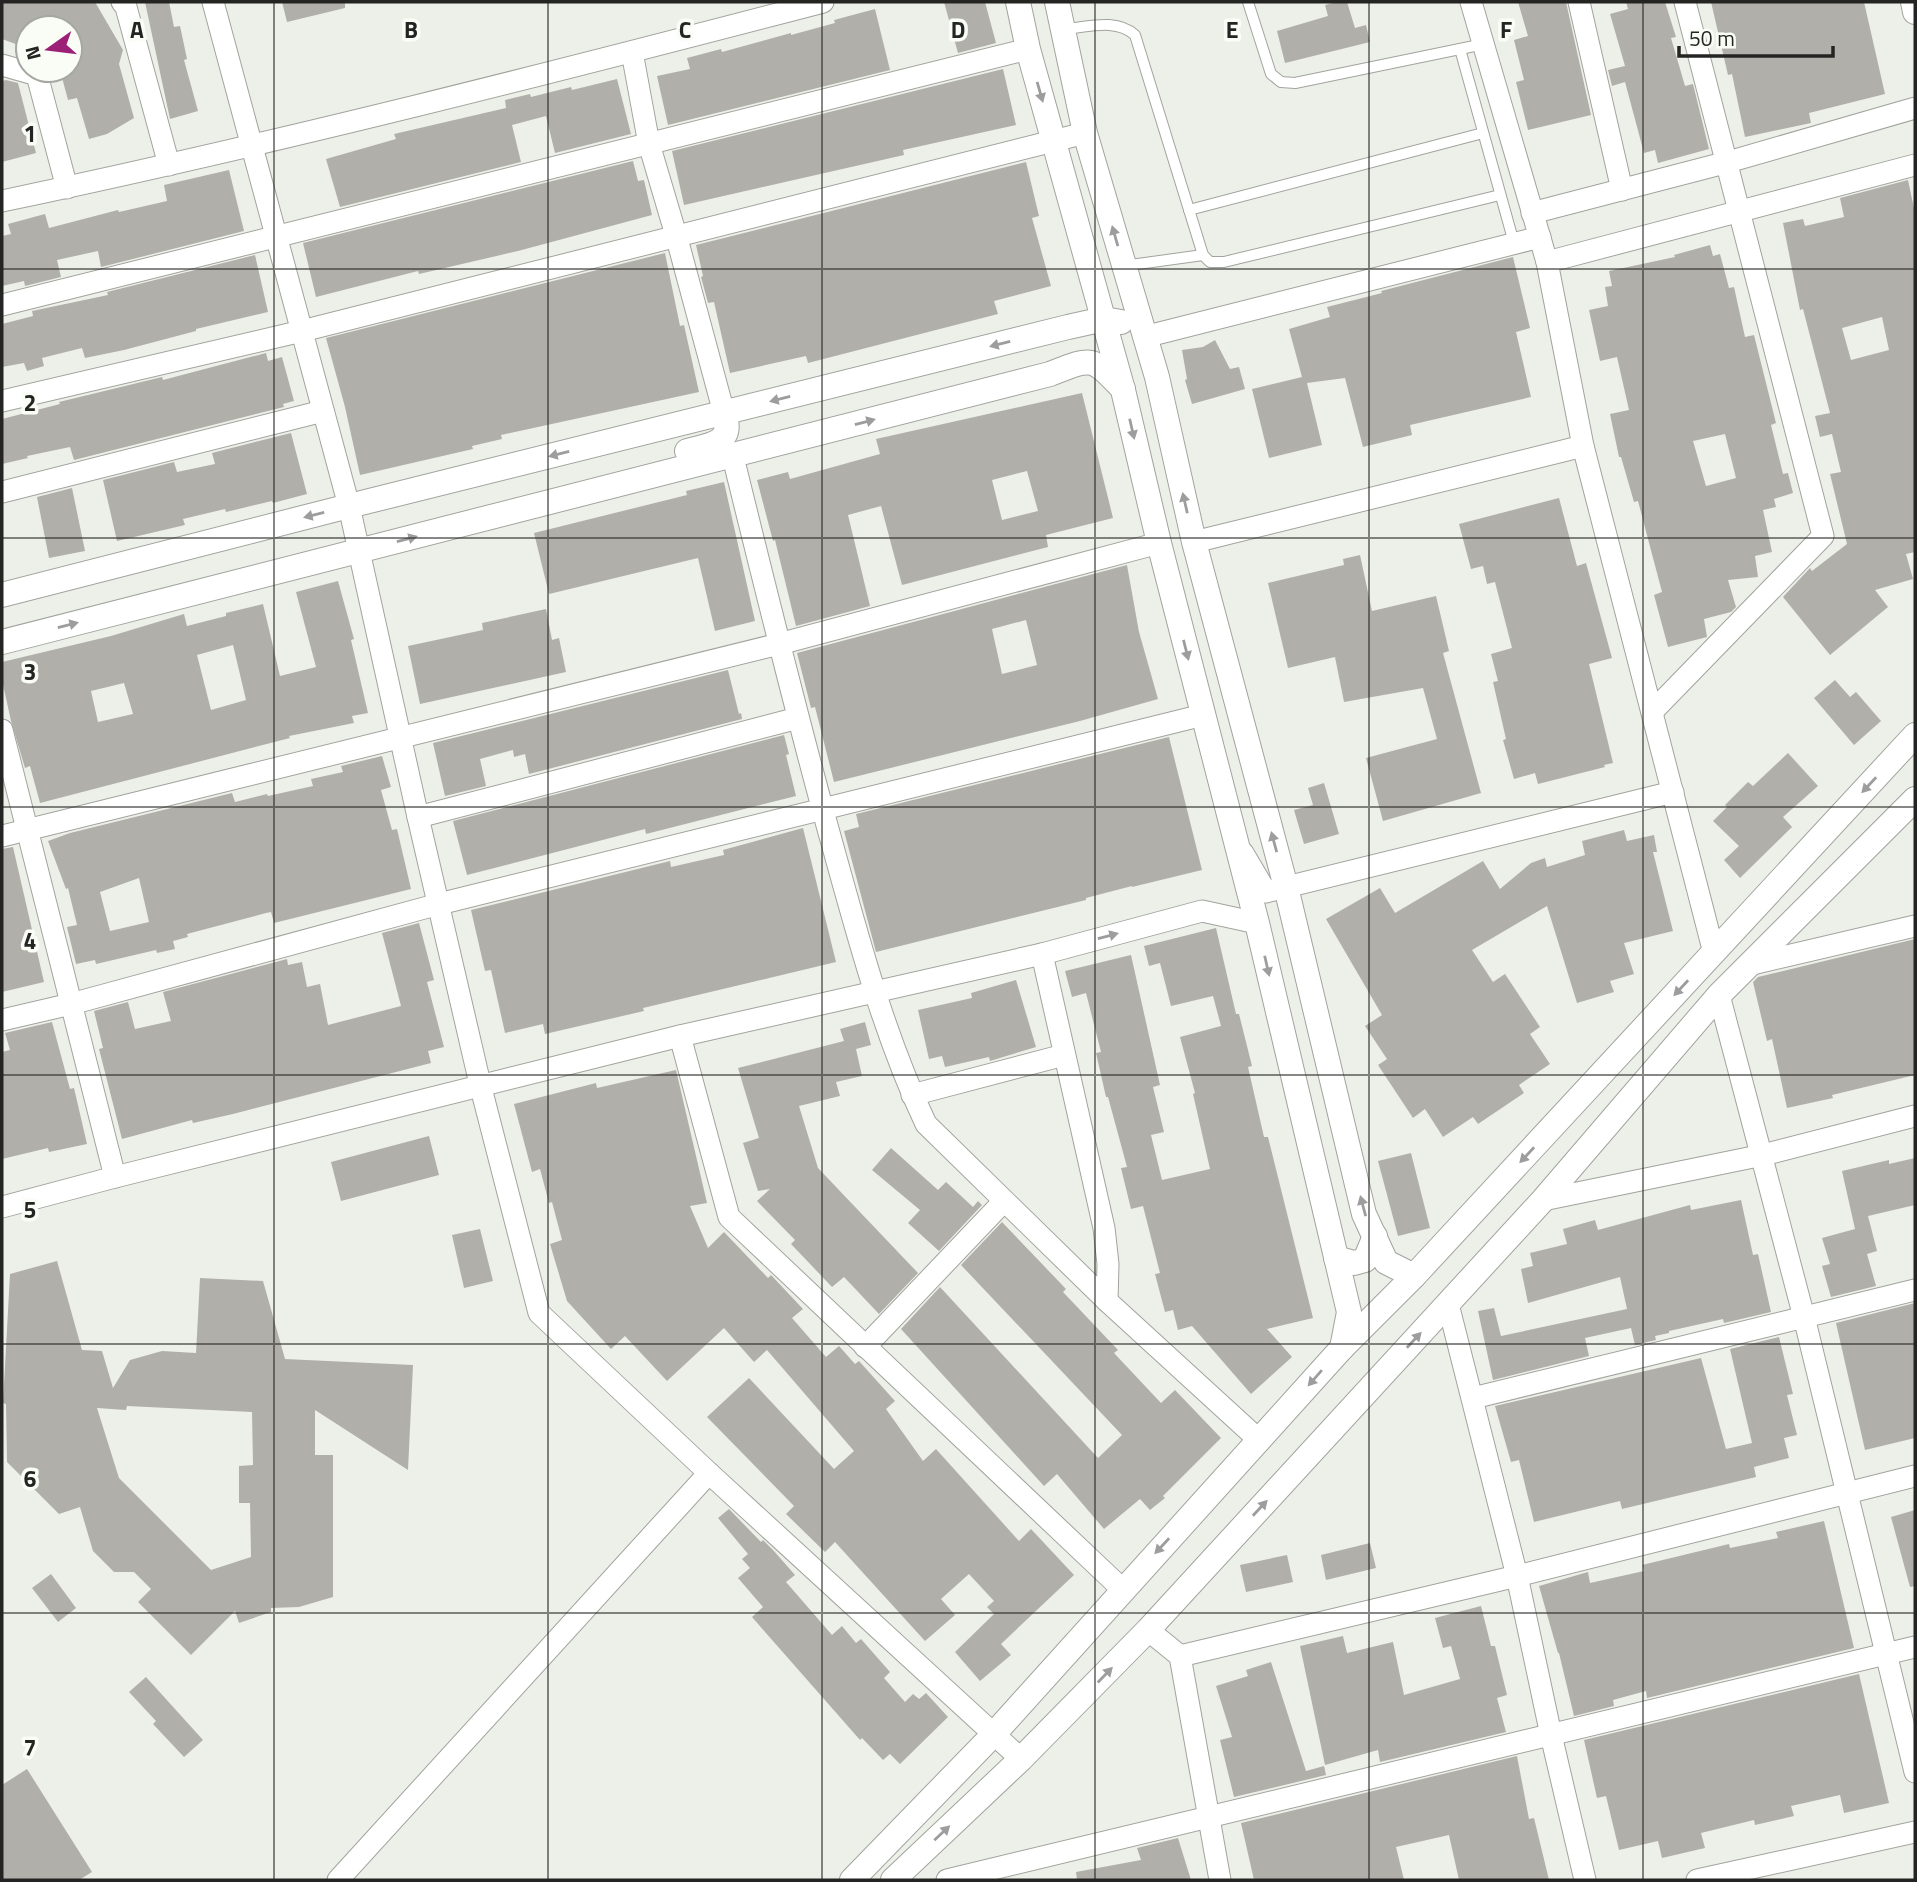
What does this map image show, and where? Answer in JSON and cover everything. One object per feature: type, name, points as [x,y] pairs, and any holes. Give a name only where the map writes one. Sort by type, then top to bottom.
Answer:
[{"type":"street","points":[[122,2],[127,6],[169,165]]},
{"type":"street","points":[[213,2],[349,506],[399,737],[481,1088],[540,1313],[709,1473],[1021,1759]]},
{"type":"street","points":[[2,201],[253,146],[823,2]]},
{"type":"street","points":[[1018,2],[1028,49],[1123,390],[1158,542],[1257,923],[1349,1312],[1342,1348]]},
{"type":"street","points":[[1057,2],[1085,133],[1157,377],[1194,542],[1286,887],[1364,1214],[1385,1262],[1414,1276]]},
{"type":"street","points":[[1471,2],[1547,262],[1583,446],[1714,953]]},
{"type":"street","points":[[1579,2],[1622,190]]},
{"type":"street","points":[[1652,712],[1823,536],[1685,2]]},
{"type":"street","points":[[1913,2],[1915,12]]},
{"type":"street","points":[[2,305],[1028,49]]},
{"type":"street","points":[[625,483],[666,456],[717,443],[726,435],[729,425],[649,144],[632,52]]},
{"type":"street","points":[[2,65],[37,75],[67,187]]},
{"type":"street","points":[[1532,214],[1728,162],[1915,108]]},
{"type":"street","points":[[2,401],[302,331],[1085,133]]},
{"type":"street","points":[[1547,262],[1915,165]]},
{"type":"street","points":[[1144,337],[1540,237]]},
{"type":"street","points":[[2,595],[1104,319],[1123,322],[1157,377]]},
{"type":"street","points":[[1039,334],[1052,344],[1055,361],[1050,373]]},
{"type":"street","points":[[2,642],[733,457],[1050,373],[1083,361],[1097,363],[1123,390]]},
{"type":"street","points":[[2,492],[323,411]]},
{"type":"street","points":[[1194,542],[1583,446]]},
{"type":"street","points":[[733,457],[798,719],[873,992],[912,1096],[926,1124],[1107,1301],[1260,1441]]},
{"type":"street","points":[[2,836],[779,644],[1158,542]]},
{"type":"street","points":[[2,1020],[71,1004],[439,904],[1203,715]]},
{"type":"street","points":[[418,817],[798,719]]},
{"type":"street","points":[[2,730],[115,1177]]},
{"type":"street","points":[[852,1880],[993,1735],[1342,1348],[1414,1276],[1915,734]]},
{"type":"street","points":[[1236,843],[1266,892],[1672,792]]},
{"type":"street","points":[[892,1880],[1021,1759],[1148,1630],[1543,1199],[1719,995],[1915,799]]},
{"type":"street","points":[[2,1208],[115,1177],[680,1037],[1042,954],[1202,911],[1257,923]]},
{"type":"street","points":[[1748,965],[1915,926]]},
{"type":"street","points":[[1042,954],[1104,1228],[1108,1264],[1107,1301]]},
{"type":"street","points":[[1719,995],[1804,1317],[1915,1772]]},
{"type":"street","points":[[680,1037],[729,1217],[1122,1590]]},
{"type":"street","points":[[912,1096],[1065,1055]]},
{"type":"street","points":[[1543,1199],[1763,1155],[1915,1116]]},
{"type":"street","points":[[865,1347],[1004,1201]]},
{"type":"street","points":[[1336,1258],[1354,1263],[1365,1260],[1374,1236]]},
{"type":"street","points":[[1473,1398],[1915,1290]]},
{"type":"street","points":[[1448,1304],[1517,1576],[1585,1880]]},
{"type":"street","points":[[338,1880],[709,1473]]},
{"type":"street","points":[[1180,1657],[1915,1476]]},
{"type":"street","points":[[1148,1630],[1180,1657],[1220,1880]]},
{"type":"street","points":[[947,1880],[1915,1647]]},
{"type":"street","points":[[1697,1880],[1915,1832]]},
{"type":"lane","points":[[1248,2],[1271,74],[1281,82],[1295,83],[1483,44]]},
{"type":"lane","points":[[1064,29],[1112,24],[1126,27],[1135,35],[1203,255],[1210,262],[1224,262],[1500,195]]},
{"type":"lane","points":[[1460,49],[1514,243]]},
{"type":"lane","points":[[1189,210],[1483,133]]},
{"type":"lane","points":[[1123,266],[1203,255]]},
{"type":"building","points":[[2,2],[95,2],[123,50],[119,64],[134,118],[107,134],[89,139],[77,98],[68,100],[64,84],[84,84],[84,14],[14,14],[14,43],[2,39]]},
{"type":"building","points":[[145,2],[169,2],[174,27],[180,26],[187,59],[184,60],[198,111],[170,119]]},
{"type":"building","points":[[282,2],[345,2],[345,8],[287,22]]},
{"type":"building","points":[[944,2],[985,2],[996,43],[958,53]]},
{"type":"building","points":[[1347,2],[1355,28],[1366,25],[1370,42],[1285,63],[1277,31],[1328,16],[1325,5]]},
{"type":"building","points":[[1518,2],[1566,2],[1591,115],[1528,130],[1516,82],[1524,80],[1514,40],[1528,36]]},
{"type":"building","points":[[1626,2],[1665,2],[1676,37],[1671,38],[1685,86],[1693,84],[1709,149],[1658,163],[1655,150],[1644,153],[1625,82],[1612,86],[1608,70],[1625,66],[1610,14],[1628,9]]},
{"type":"building","points":[[1711,2],[1864,2],[1885,94],[1809,113],[1811,123],[1745,137],[1732,74],[1728,75]]},
{"type":"building","points":[[875,9],[890,70],[668,125],[657,76],[690,69],[687,58],[791,35]]},
{"type":"building","points":[[1003,69],[1016,125],[903,150],[904,155],[684,205],[672,151]]},
{"type":"building","points":[[617,79],[631,134],[555,153],[546,116],[512,125],[521,162],[340,207],[326,159],[396,139],[394,134],[506,108],[505,100],[571,87],[572,90]]},
{"type":"building","points":[[2,81],[18,84],[36,153],[2,162]]},
{"type":"building","points":[[633,161],[638,181],[644,180],[652,215],[518,251],[419,274],[418,271],[316,297],[303,243]]},
{"type":"building","points":[[1026,162],[1039,216],[1032,218],[1051,286],[994,301],[998,314],[808,363],[806,356],[730,373],[714,302],[708,303],[701,277],[703,276],[696,245]]},
{"type":"building","points":[[229,170],[244,231],[101,267],[98,251],[57,260],[61,277],[25,286],[24,281],[2,286],[2,236],[11,234],[8,224],[45,214],[49,228],[118,210],[119,212],[167,201],[164,185]]},
{"type":"building","points":[[1908,180],[1915,213],[1915,552],[1906,554],[1913,579],[1875,590],[1888,607],[1830,655],[1783,597],[1810,568],[1812,571],[1847,544],[1830,474],[1841,472],[1832,434],[1820,437],[1815,416],[1830,413],[1803,309],[1800,310],[1783,223],[1803,219],[1805,226],[1844,217],[1840,198]],"holes":[[[1882,317],[1889,350],[1851,360],[1842,328]]]},
{"type":"building","points":[[1710,245],[1713,256],[1720,254],[1729,288],[1734,287],[1745,337],[1754,335],[1776,423],[1771,425],[1783,474],[1788,473],[1793,493],[1774,499],[1776,507],[1763,510],[1772,552],[1755,556],[1758,577],[1728,580],[1736,607],[1731,612],[1704,619],[1707,637],[1668,647],[1654,595],[1662,592],[1638,501],[1634,502],[1619,457],[1610,414],[1629,410],[1617,357],[1600,361],[1589,310],[1608,306],[1605,287],[1612,286],[1609,271],[1675,257],[1674,255]],"holes":[[[1725,434],[1736,478],[1706,486],[1693,441]]]},
{"type":"building","points":[[665,253],[680,326],[684,325],[699,392],[501,435],[502,439],[472,446],[473,449],[360,475],[326,338]]},
{"type":"building","points":[[255,255],[268,312],[85,358],[82,348],[42,358],[44,366],[27,371],[24,363],[2,367],[2,324],[33,316],[32,311],[108,295],[107,292]]},
{"type":"building","points":[[1513,257],[1530,328],[1516,332],[1531,397],[1410,425],[1412,435],[1363,447],[1345,378],[1307,383],[1322,445],[1269,458],[1252,389],[1302,377],[1289,329],[1330,317],[1327,307]]},
{"type":"building","points":[[1215,340],[1230,369],[1239,367],[1245,389],[1192,404],[1185,380],[1182,350],[1203,347]]},
{"type":"building","points":[[266,353],[268,361],[282,357],[294,401],[283,404],[284,407],[74,460],[70,447],[2,464],[2,419],[60,404],[59,402],[162,377],[163,380]]},
{"type":"building","points":[[1082,393],[1113,518],[1046,535],[1048,547],[902,585],[881,506],[848,515],[870,606],[796,626],[757,480],[788,472],[790,479],[880,454],[876,439]],"holes":[[[1027,471],[1038,511],[1002,520],[992,480]]]},
{"type":"building","points":[[291,433],[307,494],[273,503],[272,501],[226,512],[225,509],[183,519],[185,525],[117,541],[103,480],[174,462],[177,472],[215,464],[212,453]]},
{"type":"building","points":[[724,482],[755,621],[715,631],[698,558],[549,594],[534,533],[687,495],[686,491]]},
{"type":"building","points":[[72,488],[85,551],[49,558],[37,497]]},
{"type":"building","points":[[1559,498],[1577,566],[1586,563],[1612,658],[1589,664],[1613,763],[1538,784],[1535,773],[1514,779],[1503,740],[1506,739],[1493,682],[1498,681],[1491,654],[1512,648],[1495,582],[1487,584],[1483,566],[1471,569],[1459,524]]},
{"type":"building","points":[[1360,555],[1372,611],[1436,596],[1449,651],[1443,653],[1481,793],[1383,821],[1366,758],[1437,739],[1423,688],[1344,702],[1335,657],[1288,668],[1268,583],[1344,565],[1343,559]]},
{"type":"building","points":[[1127,565],[1139,632],[1158,699],[834,782],[815,707],[811,708],[797,653]],"holes":[[[1026,620],[1037,665],[1002,674],[992,629]]]},
{"type":"building","points":[[338,581],[354,639],[351,640],[368,713],[352,716],[354,723],[289,736],[290,738],[40,803],[30,766],[25,768],[11,721],[2,680],[2,662],[111,636],[184,614],[187,626],[263,604],[280,676],[316,667],[296,592]],"holes":[[[233,645],[246,700],[211,710],[197,655]],[[124,683],[133,714],[98,722],[91,691]]]},
{"type":"building","points":[[546,609],[552,640],[559,638],[566,672],[420,704],[408,646],[483,630],[482,623]]},
{"type":"building","points":[[728,670],[742,719],[529,774],[525,754],[514,757],[513,750],[480,759],[486,786],[445,796],[433,743]]},
{"type":"building","points":[[1835,680],[1850,697],[1856,692],[1881,721],[1854,745],[1814,698]]},
{"type":"building","points":[[784,735],[796,796],[646,834],[645,829],[467,875],[453,821]]},
{"type":"building","points":[[1169,737],[1202,870],[876,952],[844,831],[859,827],[856,814]]},
{"type":"building","points":[[1788,753],[1818,786],[1783,817],[1792,827],[1740,878],[1724,860],[1739,846],[1713,821],[1748,782],[1753,786]]},
{"type":"building","points":[[382,756],[391,787],[381,790],[392,830],[397,829],[411,889],[274,923],[271,912],[266,913],[187,934],[188,937],[173,941],[175,949],[157,953],[156,950],[96,964],[95,960],[76,964],[67,927],[77,925],[68,888],[66,889],[48,841],[70,833],[232,793],[235,802],[313,786],[311,779],[343,772],[341,766]],"holes":[[[139,878],[149,922],[110,931],[100,892]]]},
{"type":"building","points":[[1324,783],[1339,834],[1304,844],[1294,810],[1313,805],[1308,788]]},
{"type":"building","points":[[803,828],[836,962],[545,1034],[543,1024],[505,1033],[491,970],[485,971],[471,910],[670,861],[671,867],[724,855],[723,850]]},
{"type":"building","points":[[1624,830],[1627,841],[1654,835],[1657,852],[1653,852],[1673,931],[1624,943],[1634,974],[1610,981],[1614,992],[1577,1003],[1547,906],[1472,950],[1493,982],[1505,974],[1540,1027],[1530,1034],[1550,1064],[1519,1085],[1524,1093],[1478,1124],[1473,1117],[1443,1137],[1425,1109],[1413,1118],[1378,1065],[1387,1059],[1365,1026],[1382,1015],[1326,919],[1380,888],[1395,913],[1483,861],[1500,889],[1531,863],[1545,858],[1547,867],[1585,855],[1582,841]]},
{"type":"building","points":[[13,847],[44,982],[2,992],[2,849]]},
{"type":"building","points":[[419,923],[434,980],[427,982],[444,1047],[428,1051],[431,1063],[233,1114],[193,1123],[192,1120],[122,1139],[99,1049],[103,1048],[94,1011],[128,1002],[135,1029],[171,1021],[163,992],[287,959],[288,965],[302,962],[307,987],[320,984],[328,1025],[401,1006],[382,933]]},
{"type":"building","points":[[1216,928],[1236,1014],[1239,1014],[1252,1066],[1248,1067],[1264,1137],[1268,1137],[1313,1318],[1267,1329],[1292,1357],[1251,1394],[1192,1326],[1178,1330],[1173,1310],[1165,1312],[1155,1274],[1160,1273],[1143,1206],[1131,1209],[1121,1168],[1127,1167],[1106,1097],[1096,1053],[1101,1052],[1086,993],[1072,997],[1065,971],[1131,955],[1160,1085],[1153,1087],[1164,1132],[1151,1135],[1162,1180],[1210,1169],[1193,1094],[1195,1093],[1180,1037],[1221,1026],[1213,996],[1171,1006],[1160,963],[1149,966],[1144,946]]},
{"type":"building","points":[[1915,939],[1915,1075],[1787,1108],[1772,1039],[1767,1041],[1753,982],[1758,977]]},
{"type":"building","points":[[1016,980],[1036,1047],[990,1061],[989,1057],[945,1067],[942,1056],[929,1059],[918,1010],[972,998],[971,993]]},
{"type":"building","points":[[52,1022],[70,1089],[74,1088],[87,1144],[49,1152],[48,1148],[2,1159],[2,1052],[10,1050],[5,1033]]},
{"type":"building","points":[[865,1022],[871,1045],[856,1049],[862,1076],[836,1082],[840,1096],[799,1106],[818,1168],[918,1273],[879,1314],[844,1277],[832,1287],[791,1244],[795,1240],[757,1201],[770,1189],[758,1191],[743,1143],[759,1138],[738,1068],[844,1041],[840,1029]]},
{"type":"building","points":[[676,1070],[707,1203],[690,1206],[708,1248],[724,1232],[768,1278],[771,1275],[803,1309],[792,1318],[826,1357],[839,1346],[855,1364],[859,1361],[895,1401],[886,1409],[923,1461],[936,1449],[1019,1541],[1031,1529],[1074,1575],[1001,1644],[1011,1655],[980,1681],[955,1652],[994,1614],[987,1607],[994,1601],[969,1574],[941,1599],[955,1615],[925,1641],[835,1542],[825,1552],[786,1514],[794,1506],[707,1417],[749,1378],[834,1469],[854,1451],[767,1350],[754,1362],[724,1328],[667,1381],[625,1336],[611,1349],[567,1301],[550,1244],[562,1240],[552,1202],[549,1203],[540,1169],[532,1172],[514,1104],[596,1083],[597,1088]]},
{"type":"building","points":[[429,1136],[439,1175],[341,1201],[331,1162]]},
{"type":"building","points":[[891,1148],[938,1190],[946,1182],[973,1207],[978,1201],[982,1205],[939,1251],[908,1223],[920,1210],[872,1170]]},
{"type":"building","points":[[1411,1153],[1430,1228],[1398,1236],[1378,1161]]},
{"type":"building","points":[[1915,1158],[1915,1205],[1868,1216],[1877,1251],[1867,1254],[1876,1286],[1831,1297],[1822,1266],[1830,1264],[1822,1238],[1855,1229],[1842,1171],[1889,1160],[1889,1164]]},
{"type":"building","points":[[1741,1200],[1753,1255],[1758,1254],[1771,1312],[1724,1323],[1723,1319],[1669,1331],[1655,1336],[1656,1340],[1635,1345],[1631,1328],[1585,1338],[1589,1356],[1493,1380],[1478,1311],[1494,1308],[1501,1336],[1627,1309],[1620,1277],[1528,1303],[1521,1269],[1533,1266],[1530,1253],[1567,1244],[1563,1229],[1595,1220],[1598,1230],[1690,1205],[1691,1210]]},
{"type":"building","points":[[1002,1222],[1066,1289],[1063,1292],[1118,1350],[1114,1353],[1161,1403],[1175,1390],[1221,1438],[1163,1496],[1165,1498],[1150,1510],[1140,1499],[1104,1529],[1057,1474],[1044,1486],[901,1329],[940,1287],[1098,1458],[1122,1435],[961,1265]]},
{"type":"building","points":[[480,1229],[493,1281],[464,1288],[452,1235]]},
{"type":"building","points":[[57,1261],[82,1350],[102,1351],[113,1388],[130,1360],[162,1351],[196,1353],[200,1278],[263,1281],[285,1359],[413,1365],[408,1470],[315,1410],[315,1455],[333,1455],[333,1597],[299,1607],[271,1608],[271,1612],[239,1623],[235,1611],[191,1655],[138,1602],[151,1589],[134,1572],[114,1572],[93,1551],[80,1507],[59,1514],[7,1462],[6,1404],[3,1403],[10,1274]],"holes":[[[127,1406],[252,1412],[253,1465],[239,1466],[239,1503],[250,1503],[251,1557],[211,1570],[119,1478],[97,1408],[126,1410]]]},
{"type":"building","points":[[1915,1303],[1915,1438],[1865,1450],[1836,1323]]},
{"type":"building","points":[[1779,1337],[1793,1394],[1787,1395],[1797,1435],[1784,1438],[1789,1458],[1754,1467],[1756,1477],[1622,1509],[1620,1501],[1534,1522],[1519,1460],[1511,1462],[1495,1406],[1701,1358],[1726,1449],[1752,1443],[1730,1349]]},
{"type":"building","points":[[729,1509],[761,1542],[763,1540],[773,1550],[795,1575],[786,1582],[832,1635],[842,1626],[856,1643],[861,1639],[890,1672],[884,1678],[905,1702],[913,1694],[919,1699],[926,1693],[948,1717],[900,1764],[890,1754],[883,1760],[862,1738],[860,1740],[752,1617],[763,1607],[738,1578],[750,1568],[742,1559],[748,1554],[718,1518]]},
{"type":"building","points":[[1915,1510],[1915,1586],[1910,1587],[1891,1517]]},
{"type":"building","points":[[1824,1521],[1854,1648],[1647,1698],[1646,1691],[1613,1700],[1614,1706],[1574,1716],[1539,1586],[1588,1572],[1590,1583],[1644,1571],[1642,1565],[1729,1544],[1730,1548],[1778,1538],[1776,1532]]},
{"type":"building","points":[[1370,1543],[1376,1568],[1326,1580],[1321,1555]]},
{"type":"building","points":[[1287,1555],[1293,1582],[1246,1592],[1240,1565]]},
{"type":"building","points":[[51,1574],[76,1608],[58,1622],[32,1588]]},
{"type":"building","points":[[1481,1606],[1491,1646],[1495,1646],[1507,1695],[1497,1698],[1506,1732],[1380,1762],[1378,1750],[1325,1765],[1300,1646],[1343,1636],[1347,1653],[1393,1642],[1404,1695],[1460,1679],[1451,1646],[1443,1648],[1435,1618]]},
{"type":"building","points":[[1271,1662],[1306,1771],[1324,1766],[1326,1775],[1234,1797],[1220,1740],[1232,1737],[1216,1686],[1248,1676],[1246,1670]]},
{"type":"building","points":[[1859,1674],[1889,1803],[1844,1813],[1840,1795],[1791,1806],[1794,1816],[1755,1825],[1754,1820],[1701,1833],[1705,1848],[1662,1858],[1658,1841],[1619,1850],[1606,1796],[1597,1798],[1584,1740]]},
{"type":"building","points":[[146,1677],[203,1740],[184,1757],[153,1724],[156,1721],[129,1692]]},
{"type":"building","points":[[1517,1756],[1529,1819],[1534,1818],[1549,1880],[1459,1880],[1449,1835],[1396,1847],[1404,1880],[1254,1880],[1241,1823]]},
{"type":"building","points":[[27,1769],[92,1872],[79,1880],[2,1880],[2,1785]]},
{"type":"building","points":[[1178,1838],[1191,1880],[1077,1880],[1076,1872],[1141,1860],[1137,1848]]}]
